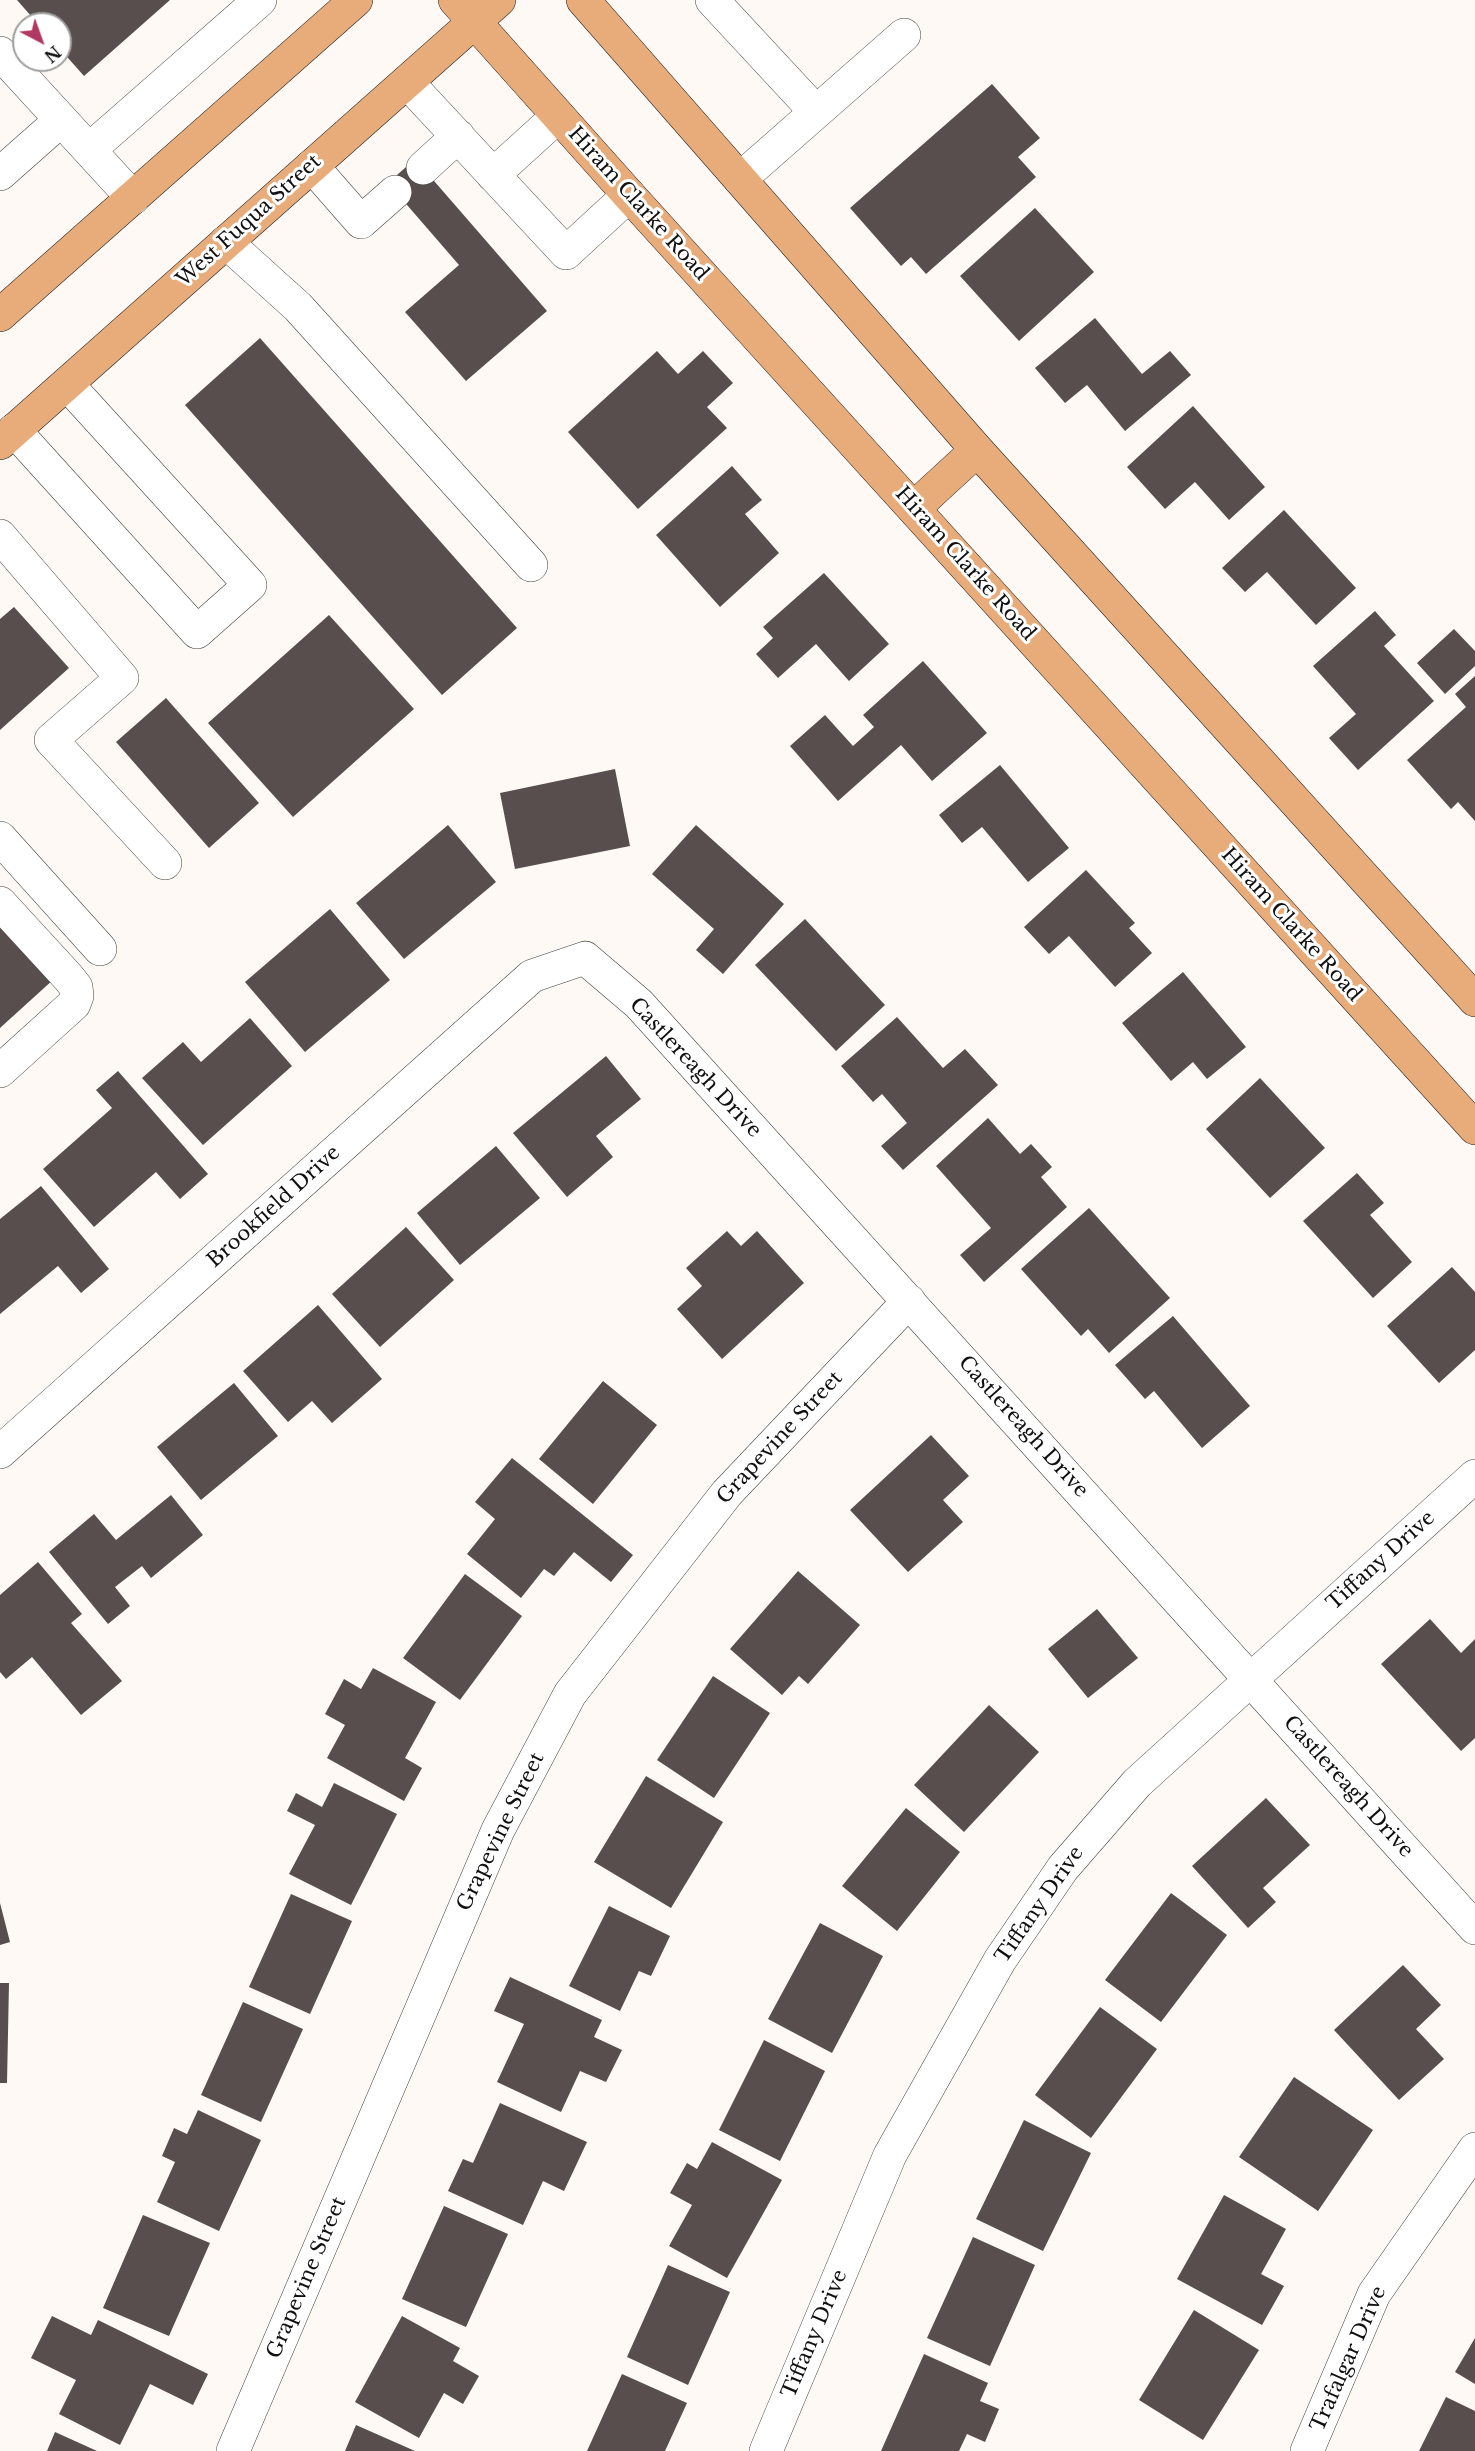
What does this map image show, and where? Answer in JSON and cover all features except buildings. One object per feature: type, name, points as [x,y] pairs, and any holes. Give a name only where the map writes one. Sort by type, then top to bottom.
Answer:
[{"type":"main road","points":[[0,315],[356,0]]},
{"type":"main road","name":"West Fuqua Street","points":[[7,437],[407,82],[465,11],[499,0]]},
{"type":"main road","points":[[583,0],[977,450],[1475,1000]]},
{"type":"main road","name":"Hiram Clarke Road","points":[[465,11],[1475,1128]]},
{"type":"main road","points":[[914,508],[977,450]]},
{"type":"street","points":[[89,150],[260,0]]},
{"type":"street","points":[[712,0],[816,112]]},
{"type":"street","points":[[740,179],[904,35]]},
{"type":"street","points":[[0,53],[133,198]]},
{"type":"street","points":[[407,82],[566,253],[629,195]]},
{"type":"street","points":[[493,175],[558,116]]},
{"type":"street","points":[[0,174],[61,120]]},
{"type":"street","points":[[423,168],[458,136]]},
{"type":"street","points":[[312,166],[361,222],[395,192]]},
{"type":"street","points":[[226,242],[298,308],[531,565]]},
{"type":"street","points":[[7,437],[197,632],[250,585],[67,384]]},
{"type":"street","points":[[3,544],[122,678],[51,740],[165,863]]},
{"type":"street","points":[[0,838],[100,949]]},
{"type":"street","points":[[0,903],[68,977],[76,987],[77,996],[74,1004],[0,1071]]},
{"type":"street","name":"Castlereagh Drive","points":[[553,969],[585,958],[639,1004],[1475,1928]]},
{"type":"street","name":"Brookfield Drive","points":[[0,1452],[532,976],[553,969]]},
{"type":"street","name":"Grapevine Street","points":[[233,2451],[498,1830],[570,1694],[727,1493],[909,1301]]},
{"type":"street","name":"Tiffany Drive","points":[[766,2451],[890,2155],[1000,1960],[1063,1868],[1129,1792],[1250,1679],[1475,1476]]},
{"type":"street","name":"Trafalgar Drive","points":[[1307,2451],[1374,2294],[1475,2149]]}]
